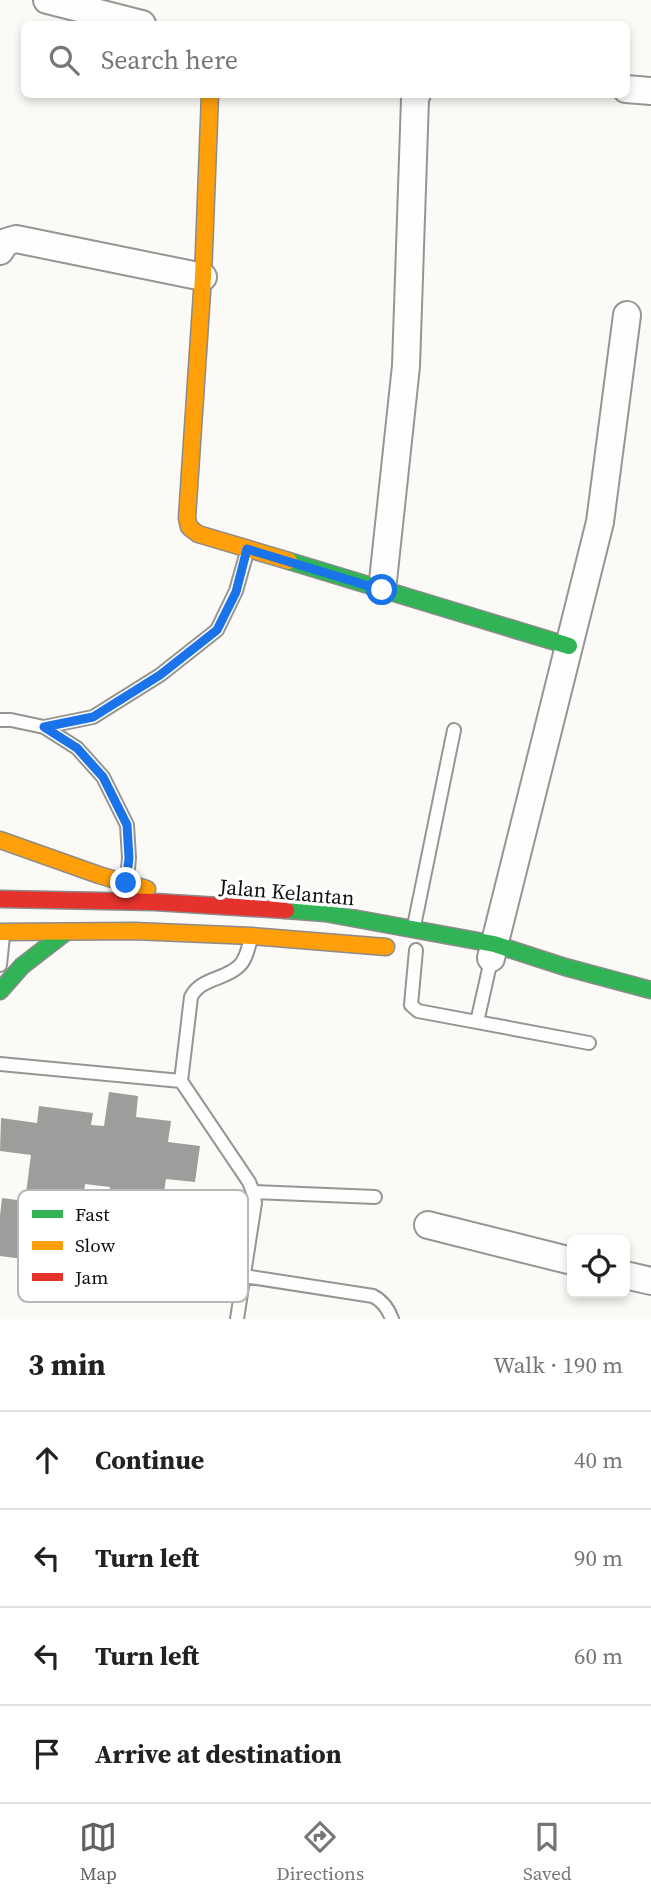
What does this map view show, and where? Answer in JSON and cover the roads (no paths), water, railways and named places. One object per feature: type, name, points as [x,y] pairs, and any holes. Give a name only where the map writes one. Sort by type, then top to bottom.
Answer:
[{"type":"main road","points":[[210,98],[203,277],[187,523],[189,527],[198,534],[569,646]]},
{"type":"main road","points":[[0,839],[99,875],[201,906]]},
{"type":"main road","name":"Jalan Kelantan","points":[[1,913],[155,902],[325,914],[414,929],[488,954],[565,967],[651,990]]},
{"type":"main road","points":[[1,913],[66,932],[134,931],[253,936],[422,951]]},
{"type":"main road","points":[[0,991],[25,962],[66,932]]},
{"type":"street","points":[[47,0],[130,21]]},
{"type":"street","points":[[630,89],[651,91]]},
{"type":"street","points":[[382,590],[406,366],[415,98]]},
{"type":"street","points":[[0,251],[6,242],[16,239],[203,277]]},
{"type":"street","points":[[488,954],[600,522],[627,315]]},
{"type":"street","points":[[428,1225],[567,1260]]},
{"type":"street","points":[[630,1276],[651,1281]]},
{"type":"lane","points":[[44,727],[93,717],[160,675],[217,630],[236,592],[247,549]]},
{"type":"lane","points":[[0,720],[44,727],[77,748],[103,777],[127,825],[129,858],[126,883]]},
{"type":"lane","points":[[414,929],[454,730]]},
{"type":"lane","points":[[0,965],[1,913]]},
{"type":"lane","points":[[248,1249],[255,1203],[253,1192],[181,1081],[191,997],[198,987],[238,968],[253,936]]},
{"type":"lane","points":[[422,951],[411,1005],[413,1009],[589,1043]]},
{"type":"lane","points":[[477,1022],[488,954]]},
{"type":"lane","points":[[0,1064],[181,1081]]},
{"type":"lane","points":[[253,1192],[375,1197]]},
{"type":"lane","points":[[248,1277],[373,1296],[386,1306],[391,1319]]}]
